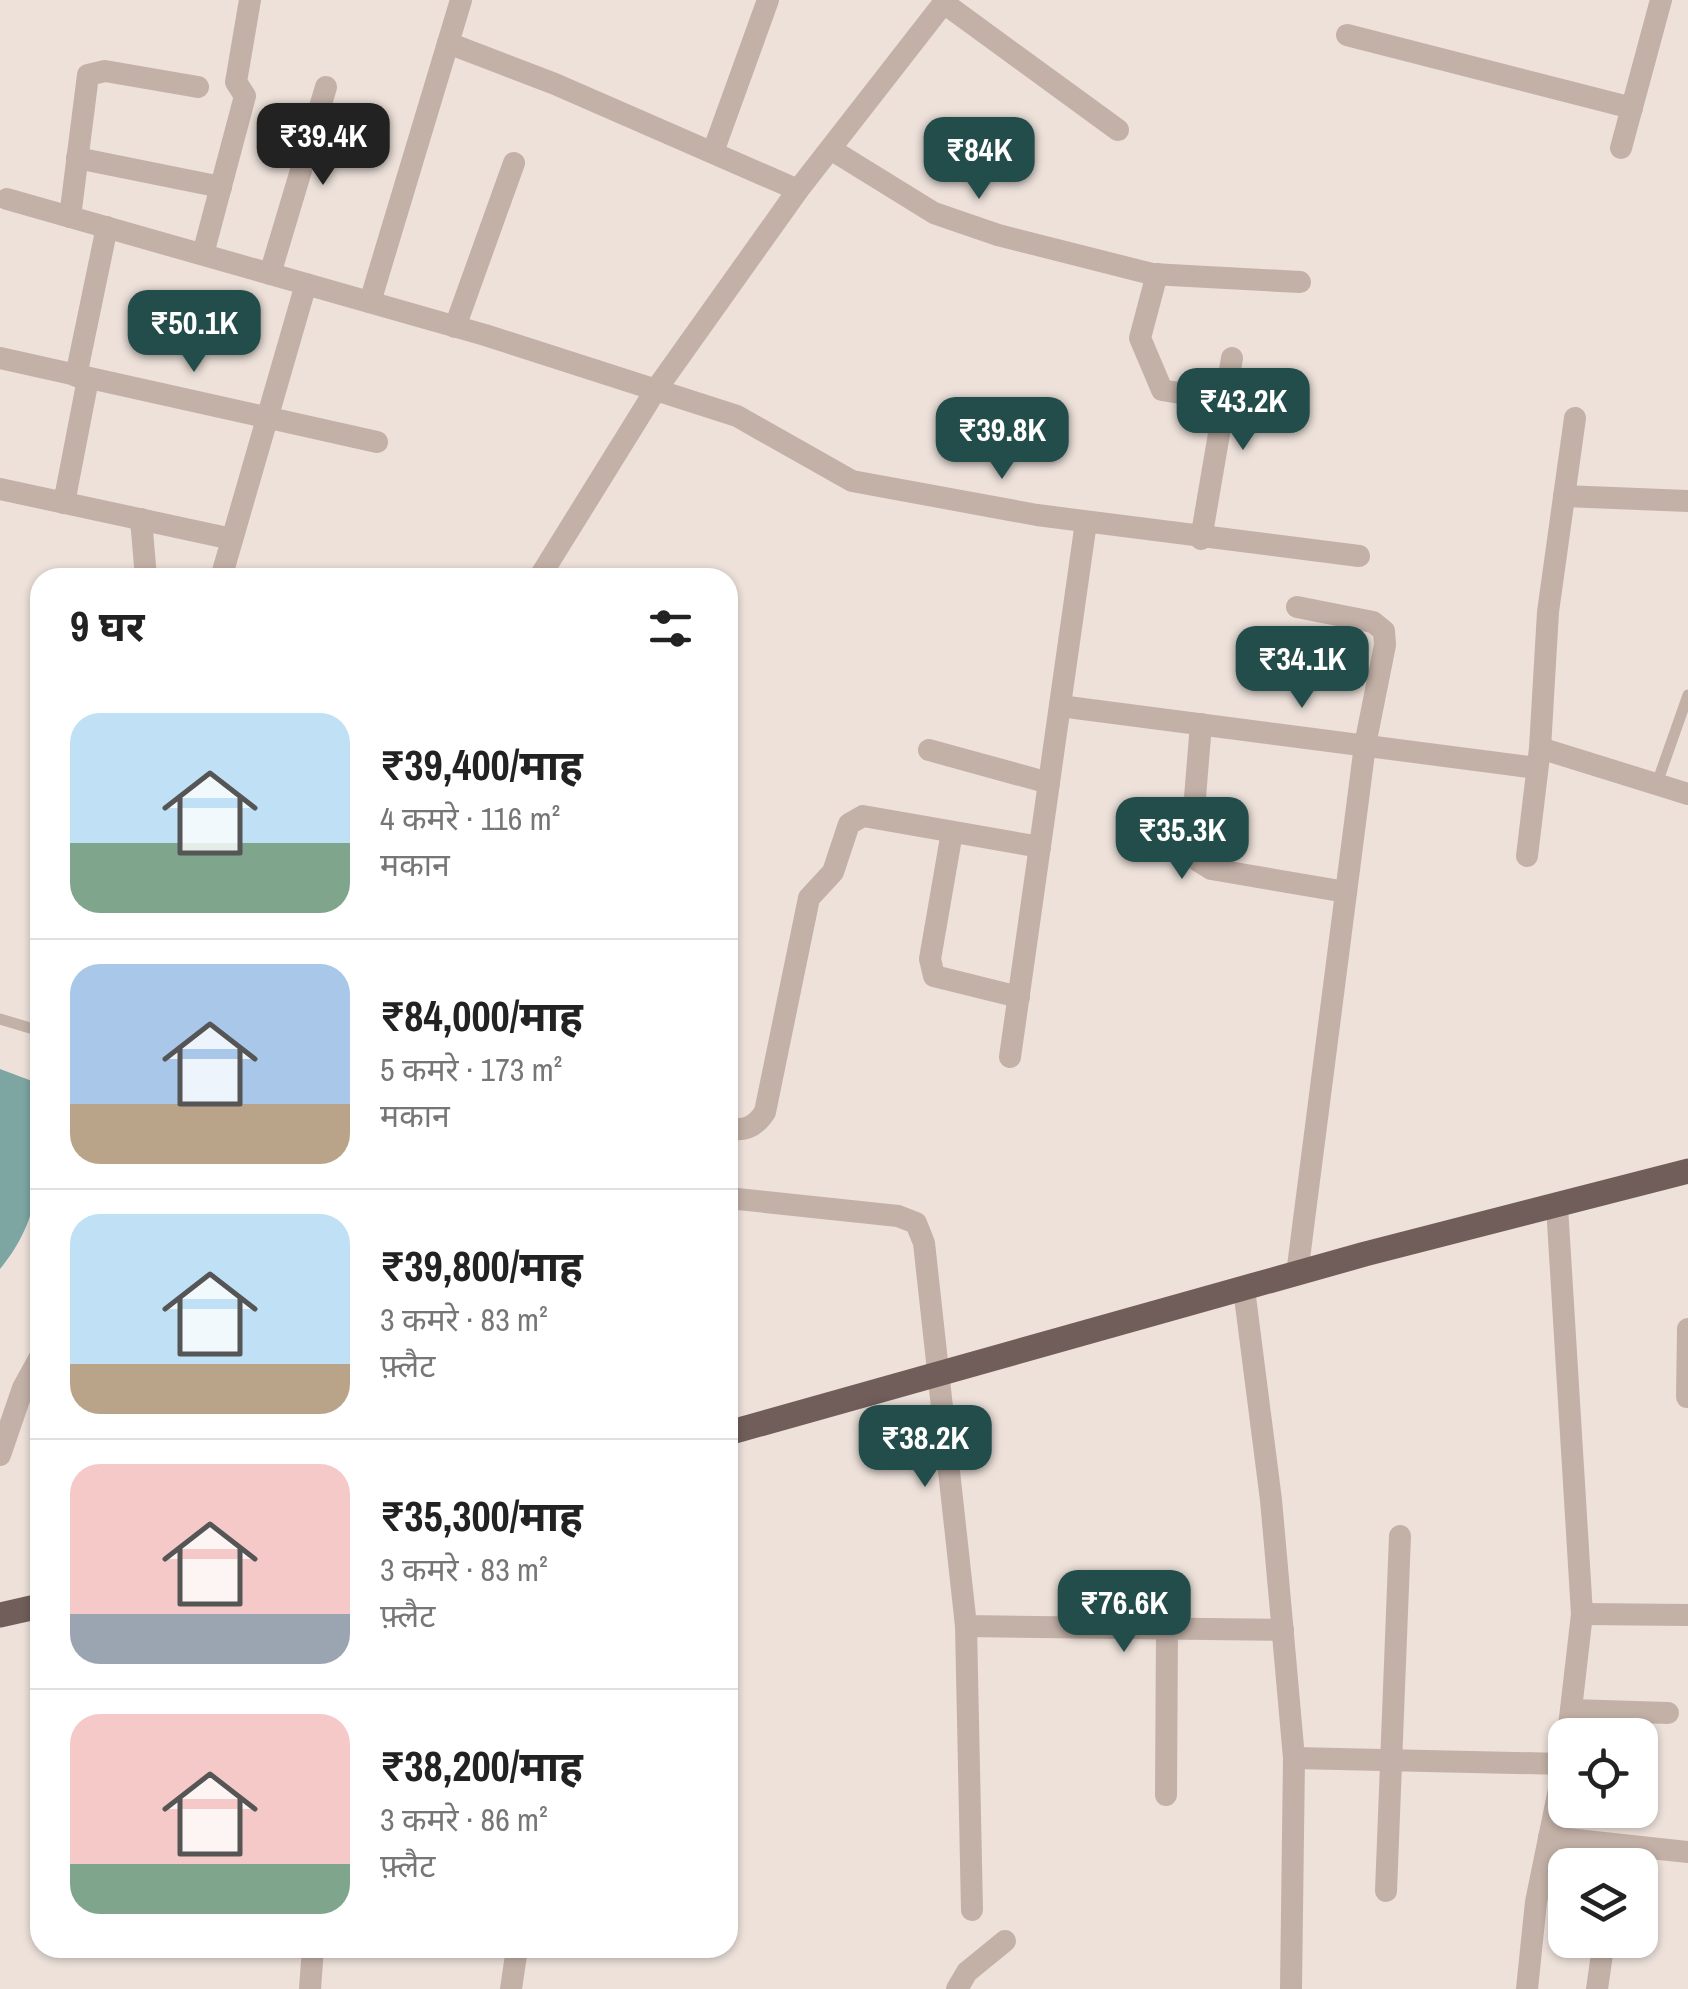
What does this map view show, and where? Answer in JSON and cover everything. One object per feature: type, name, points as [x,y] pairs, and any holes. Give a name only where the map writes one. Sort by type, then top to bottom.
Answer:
[{"type":"main road","points":[[738,1430],[937,1378],[1296,1274],[1688,1171]]},
{"type":"main road","points":[[0,1614],[30,1608]]},
{"type":"street","points":[[203,254],[245,96],[236,82],[250,0]]},
{"type":"street","points":[[370,302],[462,0]]},
{"type":"street","points":[[714,152],[768,0]]},
{"type":"street","points":[[1621,148],[1661,0]]},
{"type":"street","points":[[545,568],[654,391],[798,190],[945,2],[1118,130]]},
{"type":"street","points":[[1346,35],[1632,108]]},
{"type":"street","points":[[448,43],[798,190]]},
{"type":"street","points":[[70,217],[88,75],[104,71],[198,87]]},
{"type":"street","points":[[270,274],[326,87]]},
{"type":"street","points":[[832,150],[934,214],[998,235],[1158,274],[1300,282]]},
{"type":"street","points":[[77,158],[221,186]]},
{"type":"street","points":[[455,327],[514,163]]},
{"type":"street","points":[[7,198],[455,327],[736,416],[852,481],[1086,522],[1359,556]]},
{"type":"street","points":[[64,503],[107,227]]},
{"type":"street","points":[[1158,274],[1140,338],[1162,390],[1226,400]]},
{"type":"street","points":[[224,568],[306,284]]},
{"type":"street","points":[[0,358],[378,442]]},
{"type":"street","points":[[1201,539],[1232,358]]},
{"type":"street","points":[[1527,856],[1548,612],[1574,418]]},
{"type":"street","points":[[0,489],[232,539]]},
{"type":"street","points":[[1564,496],[1688,501]]},
{"type":"street","points":[[141,519],[145,568]]},
{"type":"street","points":[[1010,1058],[1086,522]]},
{"type":"street","points":[[1296,1274],[1365,746],[1384,631],[1373,622],[1297,607]]},
{"type":"street","points":[[1060,706],[1365,746],[1538,758],[1657,783],[1688,794]]},
{"type":"street","points":[[1202,724],[1191,846],[1198,861],[1211,869],[1346,892]]},
{"type":"street","points":[[930,750],[1049,783]]},
{"type":"street","points":[[738,1129],[758,1123],[765,1112],[809,898],[833,872],[849,824],[863,816],[1040,847]]},
{"type":"street","points":[[952,832],[930,967],[944,982],[1019,997]]},
{"type":"street","points":[[738,1199],[898,1216],[916,1223],[924,1243],[966,1626],[972,1910]]},
{"type":"street","points":[[1557,1206],[1582,1614],[1570,1718]]},
{"type":"street","points":[[1244,1289],[1294,1758],[1291,1989]]},
{"type":"street","points":[[1687,1398],[1688,1329]]},
{"type":"street","points":[[0,1455],[30,1374]]},
{"type":"street","points":[[1386,1892],[1400,1536]]},
{"type":"street","points":[[1582,1614],[1688,1615]]},
{"type":"street","points":[[966,1626],[1283,1630]]},
{"type":"street","points":[[1166,1795],[1167,1629]]},
{"type":"street","points":[[1571,1710],[1668,1713]]},
{"type":"street","points":[[1294,1758],[1548,1762]]},
{"type":"street","points":[[1527,1989],[1536,1902],[1551,1828]]},
{"type":"street","points":[[1549,1836],[1593,1848]]},
{"type":"street","points":[[1658,1853],[1688,1852]]},
{"type":"street","points":[[957,1989],[967,1972],[1005,1941]]},
{"type":"street","points":[[310,1989],[313,1958]]},
{"type":"street","points":[[511,1989],[516,1958]]},
{"type":"street","points":[[1597,1989],[1601,1958]]},
{"type":"lane","points":[[1657,783],[1688,695]]},
{"type":"lane","points":[[0,1018],[30,1028]]},
{"type":"water","points":[[0,1069],[30,1080],[30,1215],[16,1248],[0,1269]]}]
